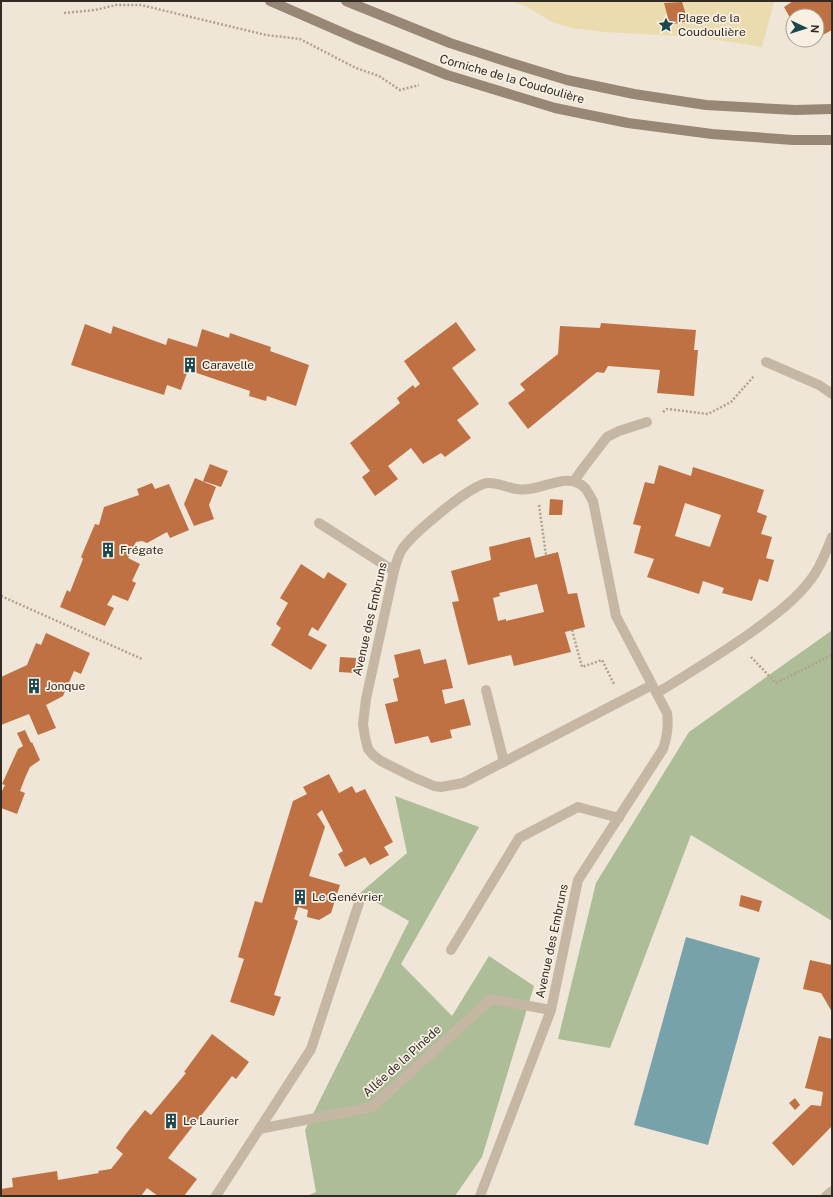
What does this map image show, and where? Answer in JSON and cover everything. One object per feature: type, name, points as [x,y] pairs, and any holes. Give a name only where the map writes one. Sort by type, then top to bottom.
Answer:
[{"type":"main road","name":"Corniche de la Coudoulière","points":[[270,1],[355,38],[447,75],[555,108],[628,124],[712,134],[793,140],[832,140]]},
{"type":"main road","name":"Corniche de la Coudoulière","points":[[346,1],[450,43],[567,80],[634,94],[706,105],[795,110],[832,109]]},
{"type":"street","points":[[766,362],[819,385],[832,394]]},
{"type":"street","points":[[574,481],[607,437],[619,431],[647,422]]},
{"type":"street","name":"Avenue des Embruns","points":[[480,1196],[551,1010],[578,880],[663,749],[668,729],[667,713],[616,616],[593,501],[584,487],[574,481],[563,480],[530,489],[517,489],[487,483],[466,493],[448,506],[418,532],[403,548],[398,557],[366,699],[364,724],[368,749],[382,762],[434,786],[441,787],[463,783],[622,701],[654,689]]},
{"type":"street","points":[[319,523],[394,571]]},
{"type":"street","points":[[654,689],[727,649],[774,616],[795,597],[814,576],[832,537]]},
{"type":"street","points":[[486,690],[504,762]]},
{"type":"street","points":[[452,950],[519,838],[578,807],[619,818]]},
{"type":"street","points":[[216,1196],[311,1049],[359,903]]},
{"type":"street","name":"Allée de la Pinède","points":[[259,1129],[372,1107],[491,999],[551,1010]]},
{"type":"street","points":[[826,1196],[832,1191]]},
{"type":"path","points":[[136,1],[141,4]]},
{"type":"path","points":[[64,13],[95,10],[116,5],[141,4],[266,35],[300,39],[356,68],[379,76],[400,90],[420,85],[447,75]]},
{"type":"path","points":[[647,422],[667,409],[708,414],[731,402],[766,362]]},
{"type":"path","points":[[537,487],[546,555]]},
{"type":"path","points":[[1,596],[142,659]]},
{"type":"path","points":[[572,630],[582,667],[602,660],[622,701]]},
{"type":"path","points":[[747,652],[776,683],[832,655]]},
{"type":"green space","points":[[831,631],[832,921],[691,835],[610,1048],[558,1039],[596,883],[689,732]]},
{"type":"green space","points":[[395,796],[479,827],[401,964],[452,1016],[489,956],[534,986],[482,1157],[455,1196],[307,1196],[316,1192],[305,1130],[409,921],[360,893],[407,853]]},
{"type":"sand","name":"Plage de la Coudoulière","points":[[510,1],[774,2],[762,47],[699,37],[604,32],[572,28],[554,23],[525,6]]},
{"type":"water","points":[[686,937],[760,958],[708,1145],[634,1125]]},
{"type":"building","points":[[793,1],[832,1],[832,30],[825,34],[825,8],[785,9],[784,7]]},
{"type":"building","points":[[682,2],[688,21],[670,25],[664,3]]},
{"type":"building","points":[[456,322],[476,350],[452,368],[479,404],[457,420],[471,438],[445,457],[441,453],[423,464],[411,448],[388,466],[398,479],[375,496],[362,477],[370,471],[350,443],[400,403],[397,398],[413,385],[415,388],[420,384],[404,361]]},
{"type":"building","points":[[601,323],[696,330],[694,350],[698,350],[694,396],[657,393],[660,370],[608,366],[604,373],[597,372],[528,429],[508,403],[525,390],[520,384],[558,354],[560,326],[600,328]]},
{"type":"building","name":"Caravelle","points":[[85,324],[111,334],[113,326],[166,345],[168,338],[197,347],[202,329],[229,338],[230,333],[271,347],[270,351],[309,365],[296,406],[267,396],[266,401],[249,396],[250,391],[188,370],[181,390],[167,385],[164,395],[71,365]]},
{"type":"building","points":[[210,464],[228,471],[221,487],[203,481]]},
{"type":"building","points":[[659,465],[691,476],[693,467],[764,490],[757,512],[767,516],[761,534],[772,537],[766,558],[774,560],[768,582],[759,579],[752,601],[722,593],[724,588],[703,581],[699,594],[647,577],[654,559],[634,553],[641,526],[633,524],[645,482],[654,484]],"holes":[[[685,503],[721,515],[710,547],[675,536]]]},
{"type":"building","points":[[195,478],[216,487],[209,505],[214,519],[194,526],[184,504]]},
{"type":"building","name":"Frégate","points":[[152,483],[155,489],[169,484],[189,530],[170,538],[167,532],[147,543],[142,541],[136,542],[128,558],[140,564],[132,581],[136,583],[128,601],[113,595],[107,605],[114,608],[105,626],[60,607],[67,590],[70,592],[83,559],[81,557],[95,524],[99,525],[104,507],[139,495],[137,489]]},
{"type":"building","points":[[550,499],[563,500],[562,515],[549,515]]},
{"type":"building","points":[[530,537],[535,558],[558,552],[568,594],[577,593],[585,627],[565,632],[571,652],[514,666],[511,655],[468,665],[452,602],[459,601],[451,571],[491,560],[489,547]],"holes":[[[537,584],[544,612],[506,621],[506,619],[498,621],[493,598],[500,596],[499,593]]]},
{"type":"building","points":[[301,564],[324,579],[328,572],[347,584],[318,631],[312,627],[308,635],[327,645],[311,670],[271,645],[281,628],[276,624],[288,603],[280,598]]},
{"type":"building","name":"Jonque","points":[[46,633],[90,653],[81,674],[74,671],[63,696],[46,705],[56,728],[38,735],[29,714],[1,725],[1,677],[27,665],[36,643],[41,645]]},
{"type":"building","points":[[420,649],[424,664],[446,659],[453,688],[442,690],[445,704],[464,699],[471,725],[450,730],[452,738],[431,743],[428,736],[395,744],[385,704],[398,701],[393,679],[399,677],[394,655]]},
{"type":"building","points":[[340,657],[356,658],[355,673],[339,672]]},
{"type":"building","points":[[25,730],[40,760],[30,767],[25,778],[20,791],[25,793],[17,814],[1,808],[1,793],[5,785],[2,784],[18,749],[23,746],[17,733]]},
{"type":"building","name":"Le Genévrier","points":[[329,774],[339,793],[352,786],[356,793],[365,789],[393,842],[384,847],[389,855],[370,865],[365,857],[345,867],[338,854],[343,851],[322,810],[317,814],[325,827],[309,876],[340,885],[331,913],[319,920],[307,917],[308,910],[298,907],[294,919],[298,921],[274,995],[281,997],[274,1016],[230,1002],[244,959],[238,957],[255,901],[262,903],[293,801],[307,794],[303,787]]},
{"type":"building","points":[[741,895],[762,901],[759,912],[739,906]]},
{"type":"building","points":[[810,960],[832,965],[832,1012],[821,993],[803,989]]},
{"type":"building","name":"Le Laurier","points":[[212,1034],[249,1062],[236,1079],[232,1076],[168,1158],[197,1179],[184,1196],[158,1196],[147,1188],[141,1196],[1,1196],[1,1189],[13,1187],[12,1178],[57,1171],[58,1180],[99,1173],[98,1171],[111,1169],[123,1154],[116,1148],[125,1135],[145,1110],[151,1115],[186,1073],[184,1072]]},
{"type":"building","points":[[819,1036],[832,1039],[832,1126],[793,1166],[772,1143],[811,1105],[821,1106],[823,1092],[805,1088]]},
{"type":"building","points":[[795,1098],[800,1105],[795,1110],[789,1103]]},
{"type":"place","name":"Plage de la Coudoulière","points":[[666,25]]},
{"type":"place","name":"Caravelle","points":[[190,365]]},
{"type":"place","name":"Frégate","points":[[108,550]]},
{"type":"place","name":"Jonque","points":[[34,686]]},
{"type":"place","name":"Le Genévrier","points":[[300,897]]},
{"type":"place","name":"Le Laurier","points":[[171,1121]]}]
